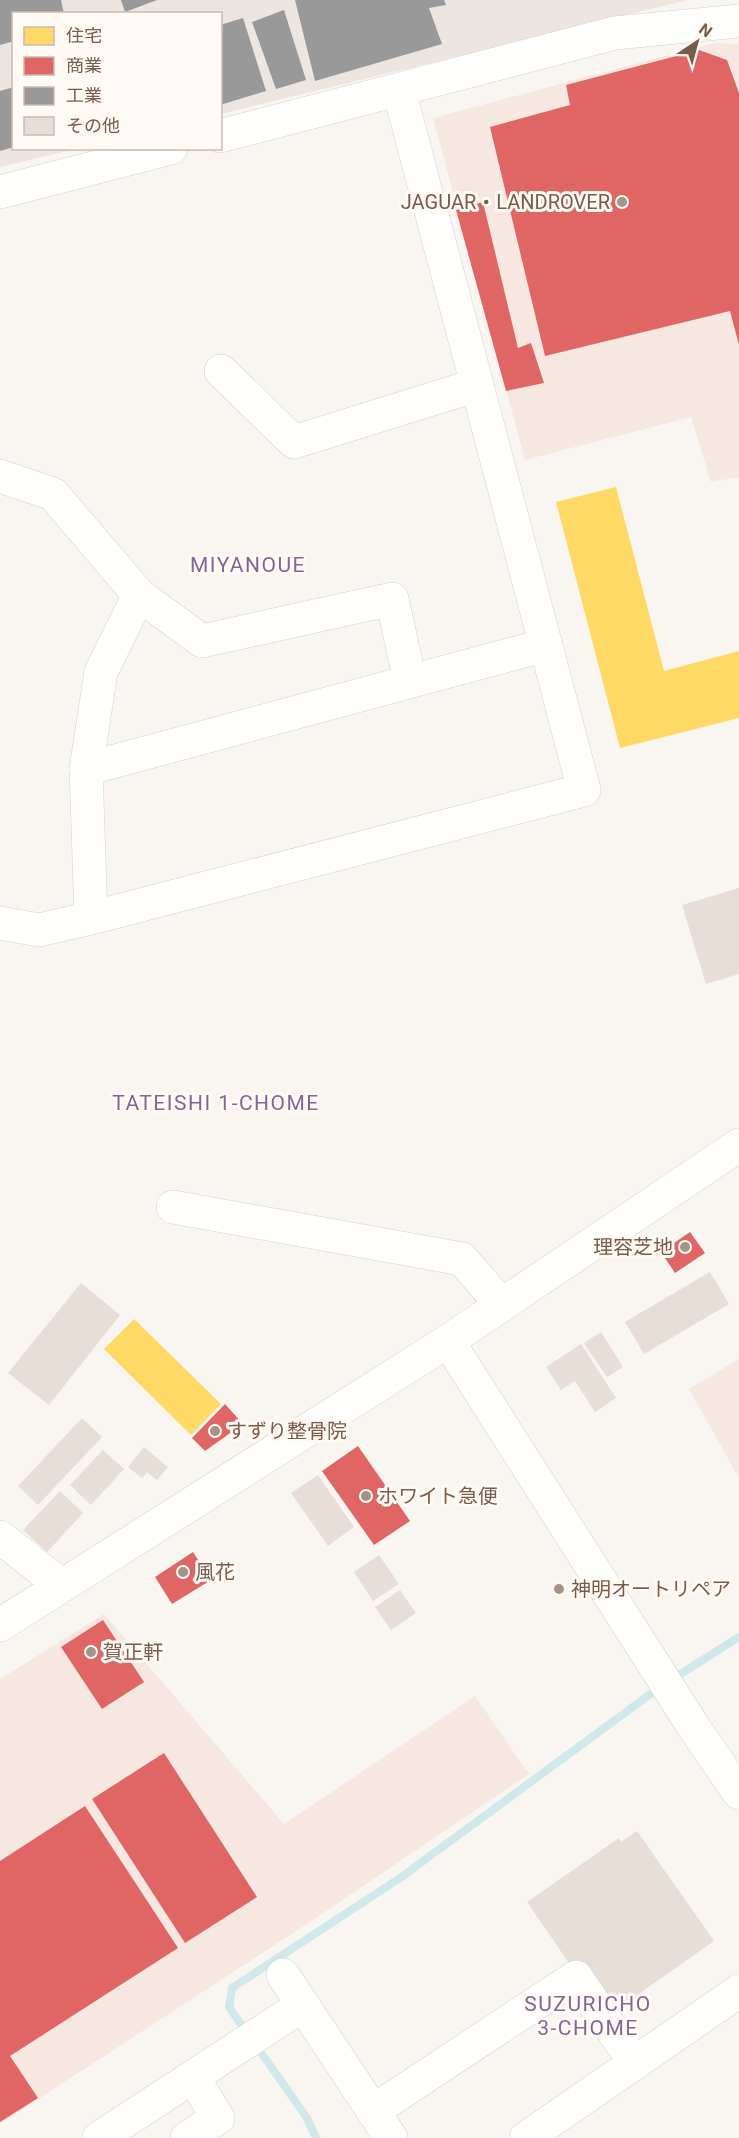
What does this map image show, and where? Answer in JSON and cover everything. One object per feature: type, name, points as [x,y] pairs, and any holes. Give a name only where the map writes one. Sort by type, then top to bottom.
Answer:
[{"type":"street","points":[[222,135],[615,33],[739,21]]},
{"type":"street","points":[[0,923],[39,930],[584,790],[399,90]]},
{"type":"street","points":[[0,192],[163,150]]},
{"type":"street","points":[[221,371],[294,442],[477,385]]},
{"type":"street","points":[[0,476],[53,494],[139,595],[202,641],[392,599],[410,681]]},
{"type":"street","points":[[91,918],[86,769],[101,672],[139,595]]},
{"type":"street","points":[[86,769],[546,645]]},
{"type":"street","points":[[0,1626],[61,1585],[448,1341],[739,1145]]},
{"type":"street","points":[[172,1207],[462,1259],[502,1305]]},
{"type":"street","points":[[448,1341],[666,1684],[739,1793]]},
{"type":"street","points":[[0,1536],[61,1585]]},
{"type":"street","points":[[283,1975],[391,2138]]},
{"type":"street","points":[[373,2111],[576,1977],[635,2063]]},
{"type":"street","points":[[526,2138],[739,1991]]},
{"type":"street","points":[[99,2138],[303,2006]]},
{"type":"street","points":[[187,2138],[218,2118],[193,2077]]},
{"type":"shaded area","points":[[0,0],[688,0],[222,114],[222,12],[12,12],[12,150],[72,150],[0,167]]},
{"type":"shaded area","points":[[713,43],[739,44],[739,477],[711,482],[691,417],[525,460],[433,118]]},
{"type":"shaded area","points":[[739,1359],[739,1478],[689,1389]]},
{"type":"shaded area","points":[[104,1614],[284,1824],[475,1696],[529,1774],[313,1920],[0,2124],[0,1679]]},
{"type":"building: 住宅","points":[[616,487],[664,671],[739,651],[739,718],[620,748],[556,502]]},
{"type":"building: 住宅","points":[[134,1319],[221,1404],[191,1435],[104,1349]]},
{"type":"building: 商業","points":[[699,50],[727,60],[739,93],[739,345],[730,311],[545,356],[490,127],[570,105],[566,85]]},
{"type":"building: 商業","points":[[483,202],[518,348],[531,343],[544,383],[506,391],[456,210]]},
{"type":"building: 商業","points":[[690,1232],[705,1253],[675,1273],[661,1252]]},
{"type":"building: 商業","points":[[225,1404],[243,1424],[205,1451],[192,1438]]},
{"type":"building: 商業","points":[[358,1446],[410,1521],[374,1545],[322,1471]]},
{"type":"building: 商業","points":[[193,1552],[211,1580],[172,1604],[155,1577]]},
{"type":"building: 商業","points":[[103,1620],[144,1682],[102,1709],[61,1647]]},
{"type":"building: 商業","points":[[164,1753],[257,1897],[185,1943],[92,1799]]},
{"type":"building: 商業","points":[[85,1806],[178,1948],[10,2056],[38,2098],[0,2122],[0,1861]]},
{"type":"building: 工業","points":[[0,0],[61,0],[64,12],[12,12],[12,42],[0,45]]},
{"type":"building: 工業","points":[[121,0],[157,0],[125,12]]},
{"type":"building: 工業","points":[[295,0],[444,0],[446,5],[429,8],[442,44],[315,81]]},
{"type":"building: 工業","points":[[284,10],[306,80],[276,89],[252,22]]},
{"type":"building: 工業","points":[[243,18],[266,91],[222,104],[222,24]]},
{"type":"building: 工業","points":[[12,88],[12,148],[0,151],[0,91]]},
{"type":"building: その他","points":[[739,888],[739,974],[706,984],[682,905]]},
{"type":"building: その他","points":[[710,1272],[729,1304],[644,1354],[625,1322]]},
{"type":"building: その他","points":[[81,1283],[120,1315],[49,1405],[8,1373]]},
{"type":"building: その他","points":[[601,1332],[623,1367],[607,1377],[584,1343]]},
{"type":"building: その他","points":[[581,1344],[616,1398],[595,1412],[575,1381],[561,1390],[546,1367]]},
{"type":"building: その他","points":[[82,1418],[102,1437],[38,1505],[18,1486]]},
{"type":"building: その他","points":[[144,1447],[168,1467],[157,1480],[147,1472],[142,1478],[128,1467]]},
{"type":"building: その他","points":[[103,1450],[124,1469],[91,1505],[70,1485]]},
{"type":"building: その他","points":[[318,1475],[354,1527],[328,1546],[291,1493]]},
{"type":"building: その他","points":[[60,1491],[83,1513],[47,1552],[23,1530]]},
{"type":"building: その他","points":[[379,1555],[399,1584],[373,1601],[354,1572]]},
{"type":"building: その他","points":[[400,1590],[416,1613],[391,1630],[375,1607]]},
{"type":"building: その他","points":[[637,1831],[714,1941],[606,2017],[527,1902],[619,1838],[621,1842]]},
{"type":"waterway","points":[[671,1680],[739,1637]]},
{"type":"waterway","points":[[247,2033],[229,2007],[232,1988],[400,1878],[660,1687]]},
{"type":"waterway","points":[[255,2044],[307,2118],[316,2138]]},
{"type":"place","name":"JAGUAR・LANDROVER","points":[[622,202]]},
{"type":"place","name":"理容芝地","points":[[685,1247]]},
{"type":"place","name":"すずり整骨院","points":[[215,1431]]},
{"type":"place","name":"ホワイト急便","points":[[366,1496]]},
{"type":"place","name":"風花","points":[[183,1572]]},
{"type":"place","name":"神明オートリペア","points":[[559,1589]]},
{"type":"place","name":"賀正軒","points":[[91,1652]]},
{"type":"district","name":"MIYANOUE","points":[[248,565]]},
{"type":"district","name":"TATEISHI 1-CHOME","points":[[216,1103]]},
{"type":"district","name":"SUZURICHO 3-CHOME","points":[[588,2016]]}]
